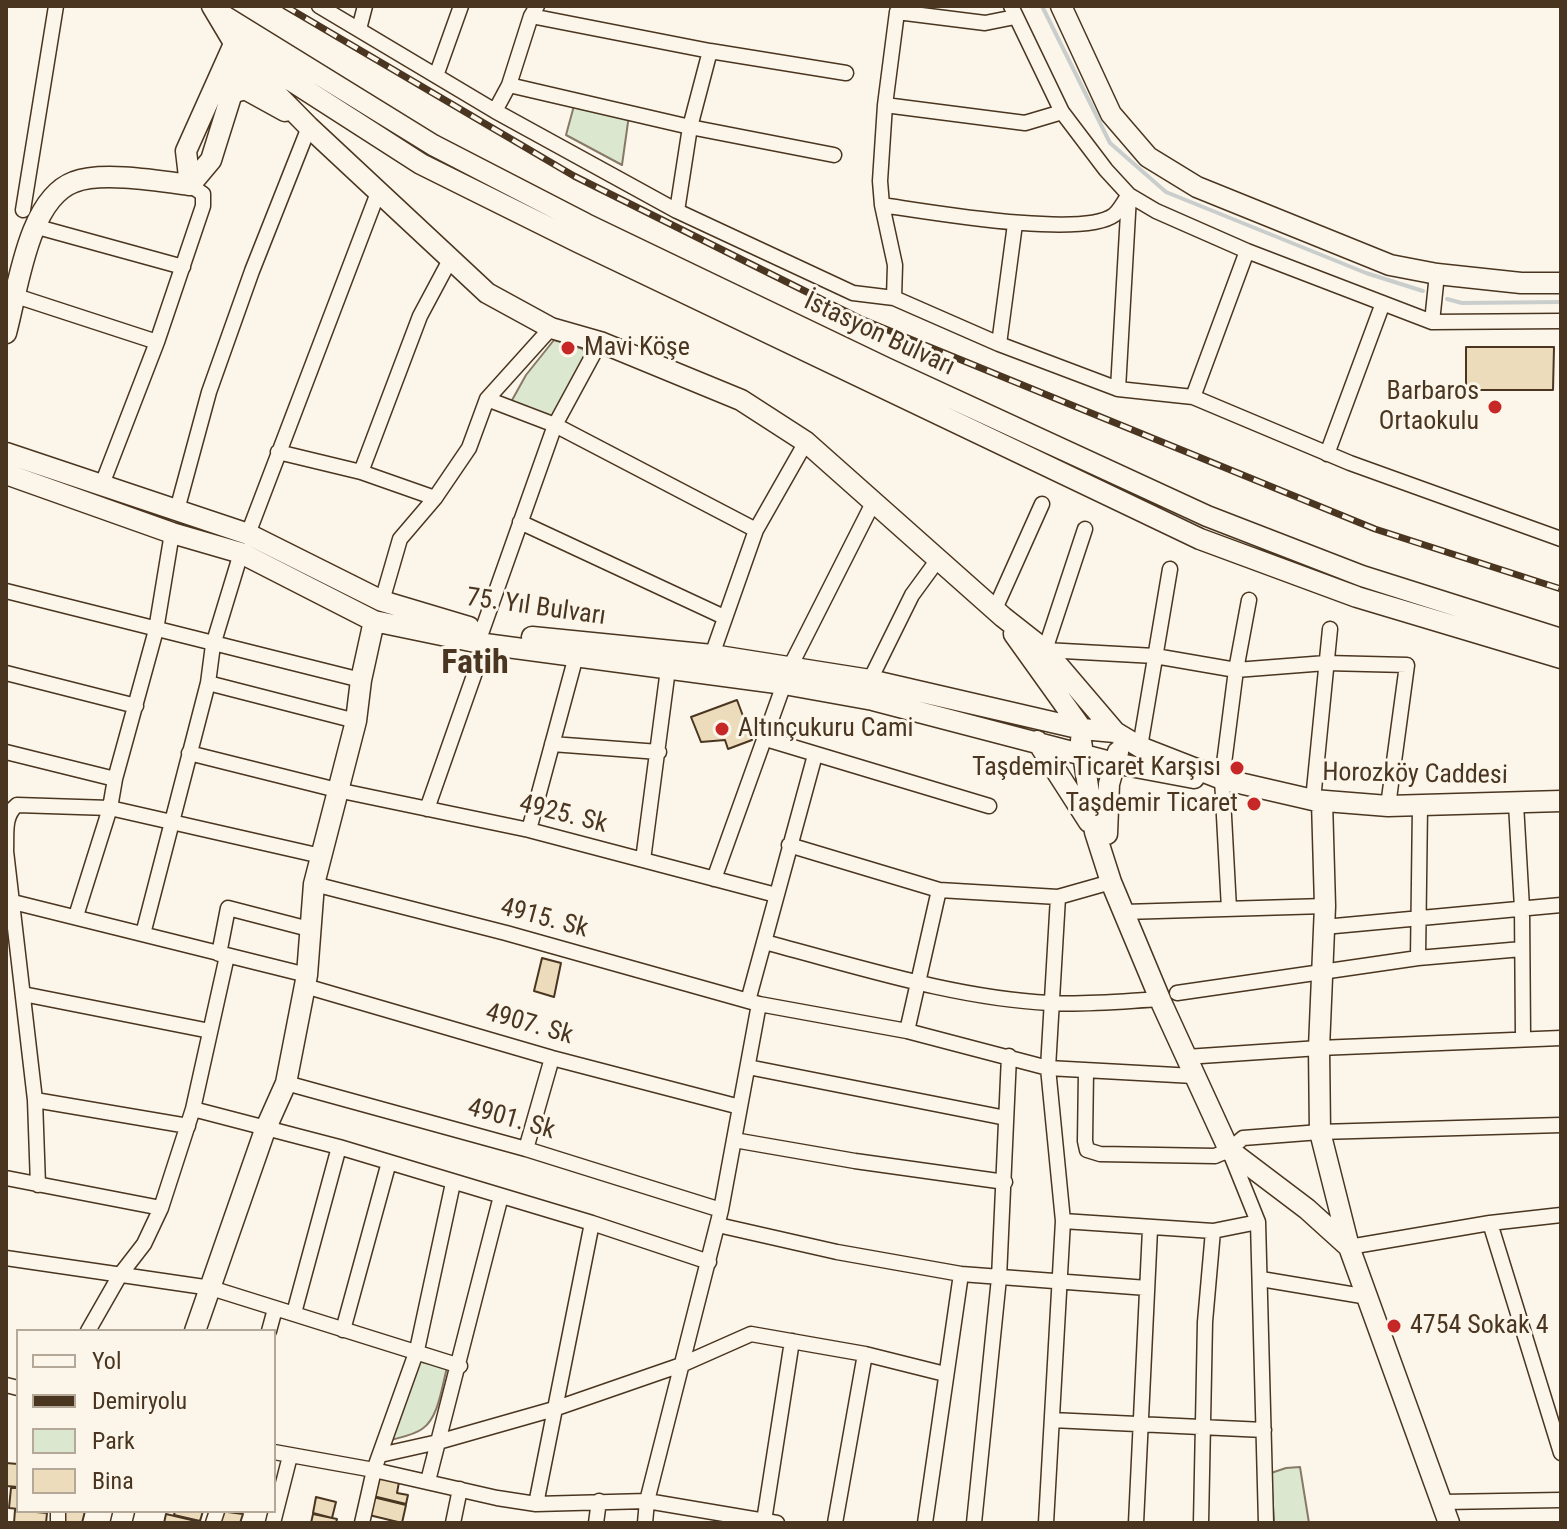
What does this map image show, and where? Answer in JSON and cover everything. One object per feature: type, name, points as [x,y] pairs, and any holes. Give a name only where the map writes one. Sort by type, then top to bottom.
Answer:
[{"type":"street","points":[[6,333],[32,216],[56,6]]},
{"type":"street","points":[[319,6],[495,111],[677,211],[853,293],[894,298],[999,344],[1118,389],[1193,397],[1327,454],[1561,539]]},
{"type":"street","points":[[359,29],[365,6]]},
{"type":"street","points":[[436,76],[461,6]]},
{"type":"street","points":[[1061,6],[1111,114],[1148,157],[1197,187],[1390,265],[1437,274],[1521,283],[1561,283]]},
{"type":"street","points":[[208,7],[245,89],[306,124]]},
{"type":"street","name":"İstasyon Bulvarı","points":[[208,7],[214,34],[236,66],[296,81],[421,164],[578,242],[1200,539],[1357,597],[1561,658]]},
{"type":"street","name":"İstasyon Bulvarı","points":[[208,7],[433,145],[586,224],[886,368],[1207,516],[1362,576],[1561,639]]},
{"type":"street","points":[[495,111],[509,85],[534,11],[710,51],[846,73]]},
{"type":"street","points":[[894,298],[895,265],[880,181],[885,105],[897,12],[985,23],[1013,11],[1062,112],[1129,195],[1156,211],[1247,251],[1432,322],[1561,321]]},
{"type":"street","points":[[677,211],[690,127],[710,51]]},
{"type":"street","points":[[190,185],[186,151],[236,66]]},
{"type":"street","points":[[190,185],[211,160],[236,66]]},
{"type":"street","points":[[236,66],[379,190],[487,293],[551,328],[600,342],[741,400],[806,442],[1045,650],[1115,732],[1140,747],[1222,779]]},
{"type":"street","points":[[509,85],[690,127],[834,155]]},
{"type":"street","points":[[885,105],[1025,123],[1062,112]]},
{"type":"street","points":[[177,510],[209,392],[306,124]]},
{"type":"street","points":[[32,216],[53,194],[75,181],[129,177],[190,185],[203,194],[203,206],[157,342],[101,487]]},
{"type":"street","points":[[143,934],[208,683],[213,645],[245,544],[379,190]]},
{"type":"street","points":[[882,205],[1015,224],[1086,223],[1113,216],[1129,195]]},
{"type":"street","points":[[1118,389],[1129,195]]},
{"type":"street","points":[[6,208],[183,267]]},
{"type":"street","points":[[999,344],[1015,224]]},
{"type":"street","points":[[1193,397],[1247,251]]},
{"type":"street","points":[[361,472],[420,316],[451,258]]},
{"type":"street","points":[[1432,322],[1437,274]]},
{"type":"street","points":[[16,296],[157,342]]},
{"type":"street","points":[[1327,454],[1383,303]]},
{"type":"street","points":[[382,601],[400,539],[435,498],[469,448],[487,399],[551,328]]},
{"type":"street","points":[[427,809],[520,522],[555,425],[600,342]]},
{"type":"street","points":[[487,399],[555,425],[756,530]]},
{"type":"street","points":[[712,655],[756,530],[806,442]]},
{"type":"street","points":[[278,452],[361,472],[435,498]]},
{"type":"street","name":"75. Yıl Bulvarı","points":[[6,453],[177,510],[245,544],[382,601],[484,637],[712,655],[787,676]]},
{"type":"street","name":"75. Yıl Bulvarı","points":[[6,474],[172,533],[245,544],[374,621],[668,669],[870,680],[1082,729],[1115,732]]},
{"type":"street","points":[[714,879],[787,676],[874,501]]},
{"type":"street","points":[[999,613],[1042,504]]},
{"type":"street","points":[[520,522],[724,617]]},
{"type":"street","points":[[1045,650],[1085,529]]},
{"type":"street","points":[[76,916],[110,808],[115,779],[156,630],[172,533]]},
{"type":"street","points":[[870,680],[912,595],[939,558]]},
{"type":"street","points":[[1140,747],[1170,569]]},
{"type":"street","points":[[6,591],[361,680]]},
{"type":"street","points":[[1229,909],[1222,779],[1236,670],[1249,600]]},
{"type":"street","points":[[999,613],[1082,729],[1095,832],[1109,875],[1124,912],[1168,996],[1190,1067],[1258,1222],[1266,1523]]},
{"type":"street","points":[[196,1329],[265,1130],[286,1083],[306,980],[314,884],[356,721],[374,621]]},
{"type":"street","points":[[1330,629],[1318,800],[1325,906],[1319,1048],[1320,1132],[1349,1247],[1449,1523]]},
{"type":"street","points":[[1045,650],[1155,656],[1236,670],[1326,663],[1407,665],[1388,806]]},
{"type":"street","points":[[529,830],[576,656]]},
{"type":"street","points":[[643,860],[668,669]]},
{"type":"street","points":[[6,673],[136,706]]},
{"type":"street","points":[[787,676],[1114,763],[1202,779],[1222,779]]},
{"type":"street","points":[[208,683],[356,721]]},
{"type":"street","points":[[1109,875],[1106,811],[1118,750],[1115,732]]},
{"type":"street","points":[[766,739],[989,806]]},
{"type":"street","points":[[1037,741],[1095,832]]},
{"type":"street","points":[[552,744],[659,752]]},
{"type":"street","points":[[6,752],[115,779]]},
{"type":"street","name":"4925. Sk","points":[[189,753],[337,790],[529,830],[776,895]]},
{"type":"street","points":[[645,1523],[647,1501],[720,1218],[748,1067],[764,942],[815,755]]},
{"type":"street","name":"Horozköy Caddesi","points":[[1222,779],[1318,800],[1388,806],[1561,801]]},
{"type":"street","points":[[1516,804],[1522,908],[1523,1037]]},
{"type":"street","points":[[38,1185],[35,1100],[6,851],[7,819],[12,809],[17,805],[110,808],[321,856]]},
{"type":"street","points":[[1418,958],[1420,806]]},
{"type":"street","points":[[789,845],[939,890],[1058,897],[1109,875]]},
{"type":"street","name":"4915. Sk","points":[[314,884],[506,933],[754,1002],[907,1031],[1048,1068],[1086,1071],[1190,1067],[1319,1048],[1523,1037],[1561,1038]]},
{"type":"street","points":[[907,1031],[939,890]]},
{"type":"street","points":[[1046,1523],[1063,1221],[1048,1068],[1058,897]]},
{"type":"street","name":"4907. Sk","points":[[13,902],[223,955],[552,1058],[740,1107]]},
{"type":"street","points":[[1324,927],[1561,905]]},
{"type":"street","points":[[1124,912],[1325,906]]},
{"type":"street","points":[[89,1329],[120,1275],[144,1244],[161,1208],[193,1109],[210,1031],[228,908],[309,929]]},
{"type":"street","points":[[764,942],[920,982],[986,996],[1051,1004],[1168,996],[1418,958],[1522,949]]},
{"type":"street","points":[[23,994],[210,1031]]},
{"type":"street","points":[[974,1523],[999,1278],[1009,1056]]},
{"type":"street","points":[[526,1149],[552,1058]]},
{"type":"street","points":[[748,1067],[1006,1118]]},
{"type":"street","points":[[1086,1071],[1087,1150],[1100,1154],[1215,1156],[1229,1150],[1243,1138],[1320,1132],[1561,1125]]},
{"type":"street","name":"4901. Sk","points":[[286,1083],[526,1149],[720,1218],[837,1252],[961,1274],[1147,1288]]},
{"type":"street","points":[[35,1100],[188,1126]]},
{"type":"street","points":[[193,1109],[339,1147],[592,1223],[709,1262]]},
{"type":"street","points":[[734,1140],[1005,1182]]},
{"type":"street","points":[[294,1313],[339,1147]]},
{"type":"street","points":[[1229,1150],[1307,1209],[1349,1247]]},
{"type":"street","points":[[343,1330],[389,1162]]},
{"type":"street","points":[[6,1178],[161,1208]]},
{"type":"street","points":[[362,1523],[374,1470],[417,1350],[453,1183]]},
{"type":"street","points":[[428,1481],[460,1366],[501,1196]]},
{"type":"street","points":[[1349,1247],[1490,1223],[1561,1215]]},
{"type":"street","points":[[1063,1221],[1213,1231],[1258,1222]]},
{"type":"street","points":[[536,1504],[592,1223]]},
{"type":"street","points":[[1490,1223],[1561,1453]]},
{"type":"street","points":[[1136,1523],[1150,1229]]},
{"type":"street","points":[[1201,1523],[1205,1322],[1213,1231]]},
{"type":"street","points":[[6,1258],[211,1288],[417,1350],[460,1366]]},
{"type":"street","points":[[925,1523],[961,1274]]},
{"type":"street","points":[[1261,1279],[1368,1297]]},
{"type":"street","points":[[270,1329],[275,1309]]},
{"type":"street","points":[[380,1455],[554,1409],[681,1365],[751,1334],[865,1354],[945,1374]]},
{"type":"street","points":[[276,1452],[536,1504],[647,1501],[734,1519],[770,1522],[792,1341]]},
{"type":"street","points":[[835,1523],[865,1354]]},
{"type":"street","points":[[1052,1420],[1264,1430]]},
{"type":"street","points":[[276,1511],[290,1456]]},
{"type":"street","points":[[453,1523],[460,1489]]},
{"type":"street","points":[[1443,1502],[1561,1500]]},
{"type":"street","points":[[596,1523],[599,1501]]},
{"type":"green space","points":[[575,102],[629,115],[622,165],[566,135]]},
{"type":"green space","points":[[554,340],[583,349],[588,360],[554,423],[511,402],[526,375]]},
{"type":"green space","points":[[418,1361],[447,1368],[436,1409],[422,1429],[391,1440]]},
{"type":"green space","points":[[1300,1467],[1309,1523],[1274,1523],[1271,1473]]},
{"type":"building","points":[[1466,347],[1554,347],[1553,390],[1466,390]]},
{"type":"building","name":"Altınçukuru Cami","points":[[737,700],[752,740],[728,749],[725,740],[701,742],[691,717]]},
{"type":"building","points":[[542,958],[561,963],[554,997],[534,991]]},
{"type":"building","points":[[6,1463],[16,1464],[16,1487],[6,1486]]},
{"type":"building","points":[[378,1477],[399,1482],[397,1493],[408,1495],[406,1504],[373,1496]]},
{"type":"building","points":[[11,1488],[16,1488],[16,1509],[9,1508]]},
{"type":"building","points":[[316,1497],[336,1502],[332,1518],[313,1513]]},
{"type":"building","points":[[373,1497],[406,1505],[402,1523],[369,1515]]},
{"type":"building","points":[[15,1510],[16,1513],[47,1513],[46,1523],[14,1523]]},
{"type":"building","points":[[64,1513],[84,1513],[82,1523],[64,1523]]},
{"type":"building","points":[[174,1513],[202,1513],[200,1521]]},
{"type":"building","points":[[220,1513],[243,1514],[240,1523],[217,1523]]},
{"type":"building","points":[[166,1514],[200,1522],[200,1523],[164,1523]]},
{"type":"building","points":[[313,1514],[337,1519],[336,1523],[311,1523]]},
{"type":"waterway","points":[[1042,6],[1110,143],[1166,192],[1366,273],[1423,291]]},
{"type":"waterway","points":[[1447,299],[1462,303],[1561,302]]},
{"type":"railway","points":[[285,6],[574,176],[861,319],[1375,529],[1561,589]]},
{"type":"place","name":"Mavi Köşe","points":[[568,348]]},
{"type":"place","name":"Barbaros Ortaokulu","points":[[1495,407]]},
{"type":"place","name":"Altınçukuru Cami","points":[[722,729]]},
{"type":"place","name":"Taşdemir Ticaret Karşısı","points":[[1237,768]]},
{"type":"place","name":"Taşdemir Ticaret","points":[[1254,804]]},
{"type":"place","name":"4754 Sokak 4","points":[[1394,1326]]},
{"type":"district","name":"Fatih","points":[[475,664]]}]
